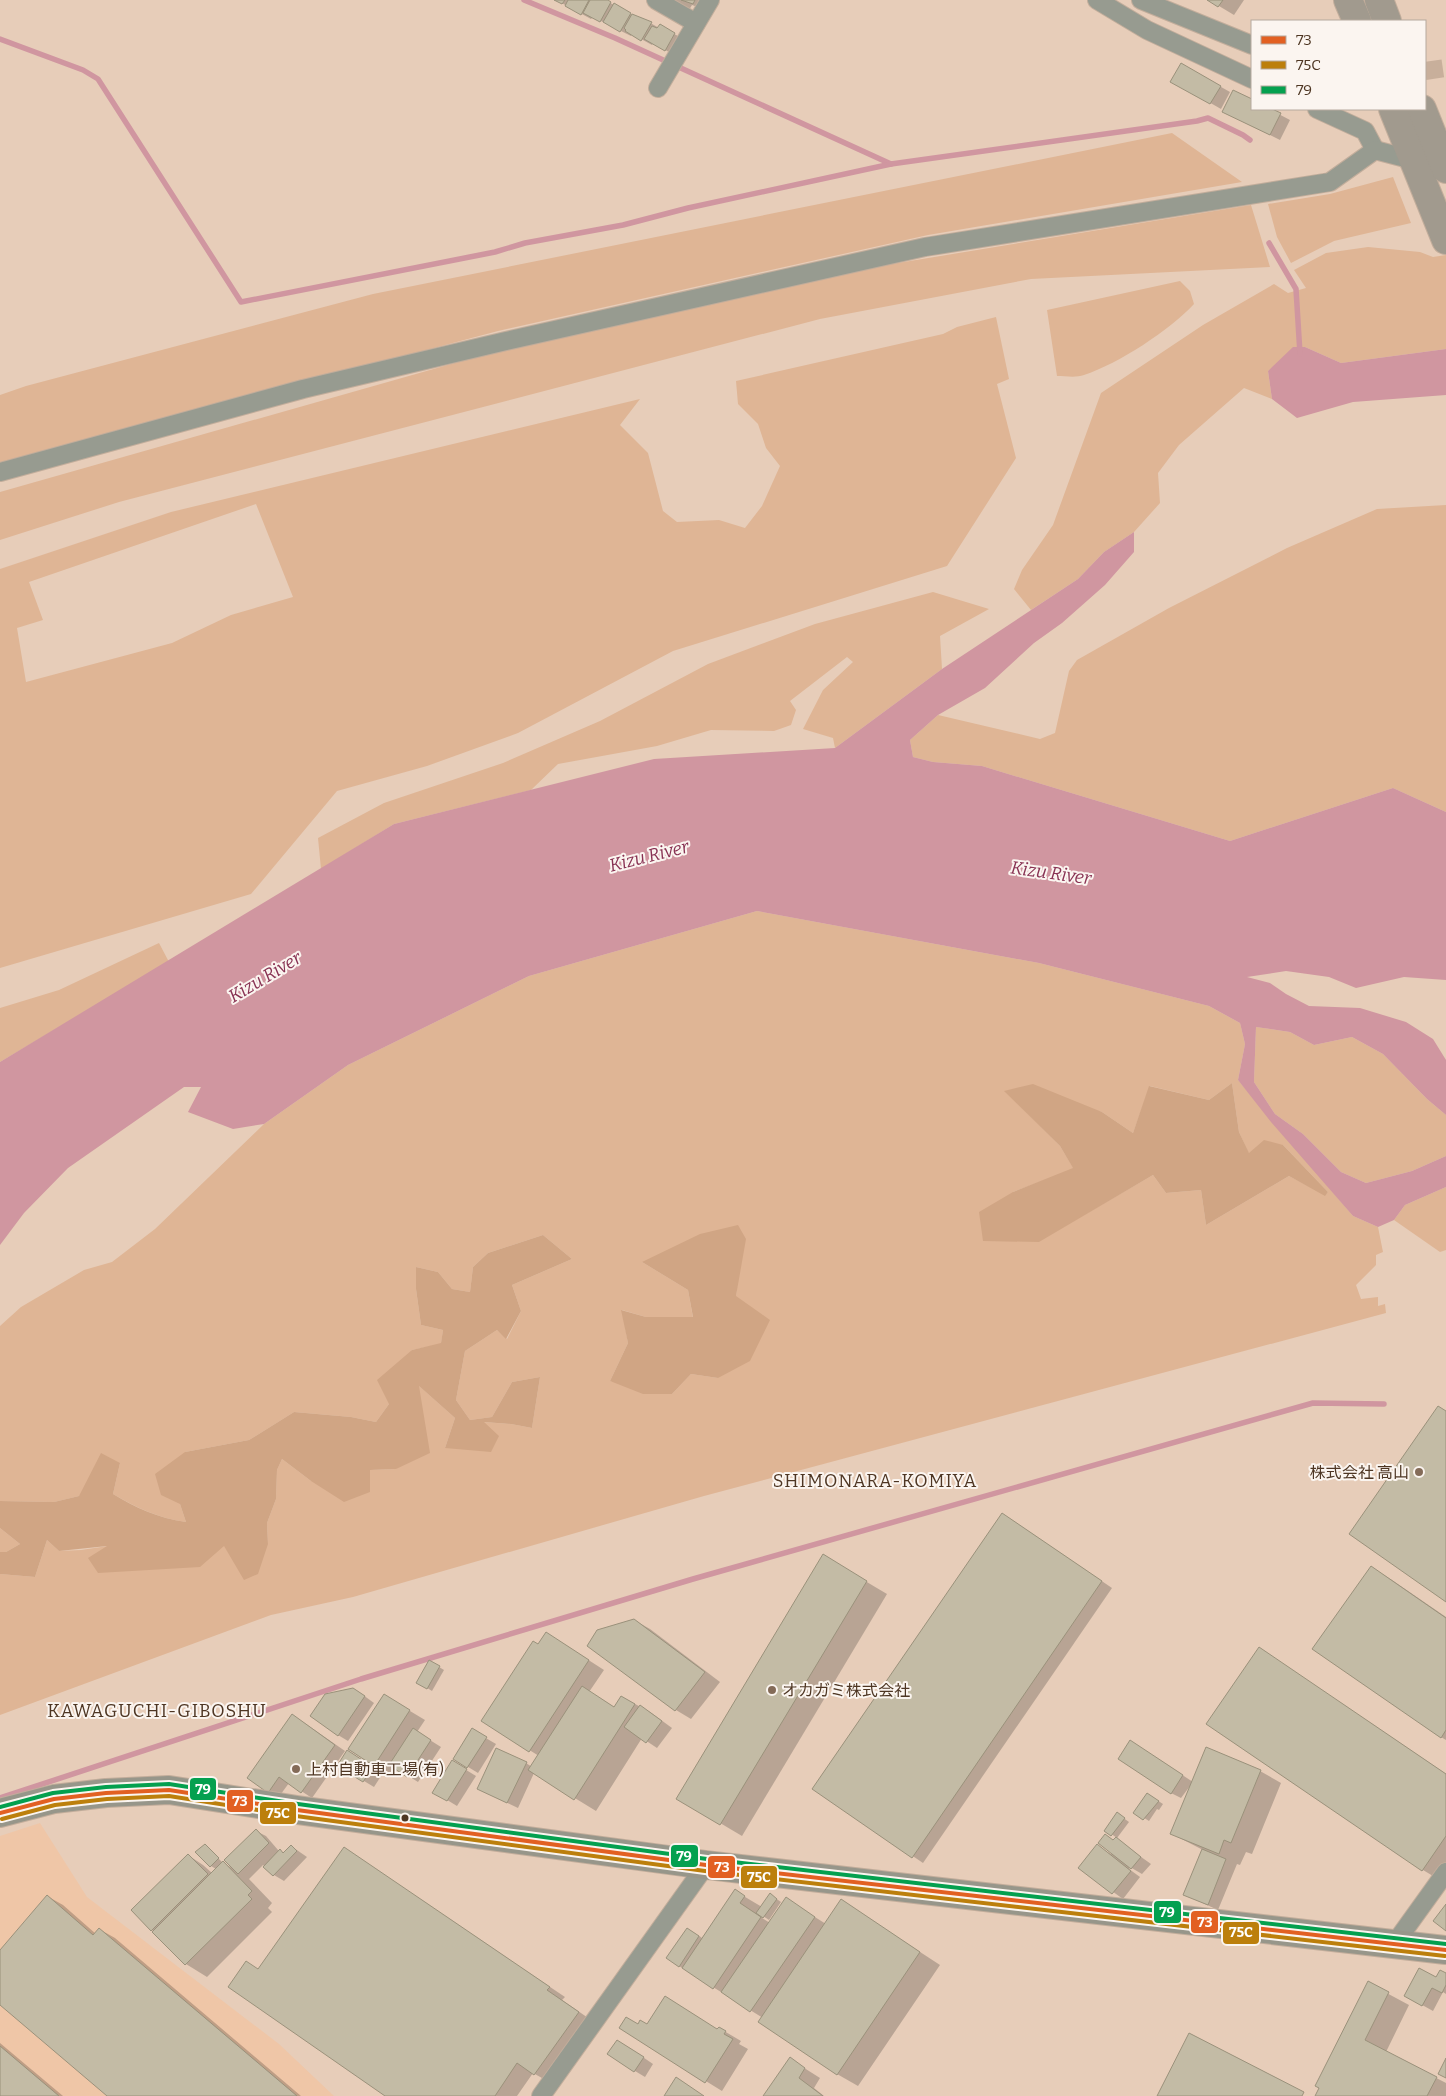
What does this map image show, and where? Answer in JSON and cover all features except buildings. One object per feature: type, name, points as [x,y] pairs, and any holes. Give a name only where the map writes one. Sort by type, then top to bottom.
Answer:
[{"type":"highway","points":[[1348,0],[1357,20]]},
{"type":"highway","points":[[1378,0],[1387,20]]},
{"type":"highway","points":[[1393,110],[1446,240]]},
{"type":"highway","points":[[1422,110],[1444,161]]},
{"type":"main road","points":[[0,1813],[54,1799],[169,1790],[317,1812],[706,1864],[1446,1950]]},
{"type":"street","points":[[656,0],[696,23]]},
{"type":"street","points":[[658,88],[710,0]]},
{"type":"street","points":[[1097,0],[1147,30],[1251,79]]},
{"type":"street","points":[[1142,0],[1251,45]]},
{"type":"street","points":[[1319,110],[1365,131],[1375,150],[1413,160],[1444,161]]},
{"type":"street","points":[[0,472],[312,386],[515,338],[915,249],[1330,182],[1375,150]]},
{"type":"street","points":[[540,2096],[706,1864]]},
{"type":"street","points":[[1395,1944],[1446,1872]]},
{"type":"shaded area","points":[[1172,133],[1242,182],[928,235],[498,331],[0,463],[0,395],[26,386],[373,294]]},
{"type":"shaded area","points":[[1393,177],[1411,223],[1334,241],[1291,263],[1277,237],[1268,204],[1330,194]]},
{"type":"shaded area","points":[[1251,205],[1270,267],[1031,279],[820,319],[119,502],[0,540],[0,492],[518,345],[770,284]]},
{"type":"shaded area","points":[[1368,247],[1420,252],[1433,257],[1446,255],[1446,349],[1341,363],[1305,347],[1268,371],[1272,399],[1244,388],[1179,445],[1158,473],[1160,503],[1134,532],[1104,552],[1078,579],[1031,610],[1014,589],[1022,570],[1053,525],[1101,393],[1203,325],[1274,284],[1288,293],[1306,288],[1294,270],[1326,253]]},
{"type":"shaded area","points":[[1180,281],[1190,291],[1194,304],[1171,325],[1127,355],[1098,370],[1078,376],[1057,376],[1047,310]]},
{"type":"shaded area","points":[[996,317],[1009,379],[997,384],[1016,458],[947,566],[673,651],[518,733],[427,766],[337,791],[251,894],[0,968],[0,569],[171,512],[640,399],[620,425],[648,453],[663,511],[677,522],[719,520],[745,528],[762,506],[780,466],[766,448],[758,424],[738,404],[736,381],[943,334],[957,327]],"holes":[[[256,504],[293,597],[231,615],[172,643],[26,682],[17,628],[43,620],[29,582]]]},
{"type":"shaded area","points":[[1446,505],[1446,812],[1393,788],[1230,841],[982,766],[933,762],[913,757],[910,740],[938,715],[1040,739],[1055,733],[1069,671],[1077,660],[1169,608],[1287,548],[1377,509]]},
{"type":"shaded area","points":[[933,592],[989,609],[940,636],[942,669],[835,748],[833,738],[803,729],[823,690],[853,662],[847,657],[790,701],[796,710],[791,725],[774,731],[711,730],[657,746],[558,764],[531,790],[394,824],[321,869],[318,838],[384,803],[503,763],[600,721],[708,664],[815,624]]},
{"type":"shaded area","points":[[757,911],[1039,963],[1209,1006],[1240,1023],[1245,1044],[1238,1080],[1353,1216],[1378,1227],[1383,1252],[1376,1255],[1376,1265],[1356,1285],[1361,1299],[1378,1297],[1378,1306],[1385,1304],[1386,1313],[704,1496],[353,1597],[271,1615],[0,1715],[0,1574],[35,1577],[47,1540],[59,1551],[108,1546],[224,1545],[230,1555],[268,1544],[267,1523],[276,1499],[277,1470],[282,1459],[311,1481],[370,1470],[396,1469],[418,1385],[455,1418],[445,1448],[483,1422],[532,1428],[540,1377],[512,1382],[492,1417],[470,1420],[456,1400],[465,1351],[497,1330],[507,1339],[521,1311],[512,1285],[572,1259],[543,1235],[488,1253],[473,1267],[470,1292],[452,1289],[438,1272],[416,1267],[416,1289],[421,1325],[443,1330],[441,1344],[412,1350],[389,1404],[376,1422],[351,1417],[294,1412],[249,1440],[185,1452],[180,1504],[186,1522],[148,1512],[113,1494],[120,1463],[79,1496],[54,1502],[0,1501],[0,1326],[21,1307],[84,1270],[112,1262],[155,1229],[264,1124],[348,1065],[529,976]],"holes":[[[1232,1083],[1239,1132],[1249,1154],[1283,1145],[1328,1192],[1325,1195],[1289,1176],[1206,1225],[1201,1190],[1166,1193],[1153,1175],[1039,1241],[1013,1192],[1074,1169],[1060,1146],[1005,1091],[1102,1112],[1133,1133],[1150,1086],[1209,1100]],[[642,1262],[739,1271],[736,1296],[718,1378],[691,1374],[672,1394],[610,1381],[628,1343],[622,1310],[646,1317],[693,1318],[688,1290]]]},
{"type":"shaded area","points":[[159,943],[169,962],[0,1062],[0,1008],[59,990]]},
{"type":"shaded area","points":[[1256,1027],[1290,1032],[1314,1045],[1352,1037],[1383,1054],[1427,1099],[1446,1115],[1446,1156],[1412,1171],[1366,1183],[1341,1172],[1303,1134],[1275,1114],[1254,1082]]},
{"type":"shaded area","points":[[1232,1083],[1239,1132],[1249,1153],[1264,1140],[1283,1145],[1328,1192],[1325,1196],[1289,1176],[1206,1225],[1201,1190],[1166,1193],[1153,1175],[1039,1242],[983,1241],[979,1212],[1013,1192],[1073,1168],[1060,1146],[1004,1091],[1033,1084],[1102,1112],[1133,1133],[1149,1086],[1209,1100]]},
{"type":"shaded area","points":[[1446,1187],[1446,1250],[1440,1252],[1394,1220],[1405,1205]]},
{"type":"shaded area","points":[[738,1225],[746,1239],[736,1296],[770,1320],[750,1361],[718,1378],[691,1374],[672,1394],[643,1394],[610,1381],[628,1343],[621,1310],[646,1317],[693,1317],[688,1290],[642,1262],[700,1234]]},
{"type":"shaded area","points":[[543,1235],[572,1259],[512,1285],[521,1311],[506,1339],[497,1330],[465,1351],[456,1400],[470,1420],[492,1417],[512,1382],[540,1377],[532,1428],[484,1422],[499,1436],[491,1452],[445,1448],[455,1418],[419,1386],[430,1453],[396,1469],[370,1470],[370,1492],[344,1502],[311,1481],[282,1459],[277,1470],[276,1499],[267,1523],[268,1544],[258,1574],[244,1580],[224,1546],[200,1567],[98,1573],[88,1558],[107,1546],[59,1551],[47,1540],[35,1577],[0,1574],[0,1552],[6,1552],[20,1544],[0,1528],[0,1501],[54,1502],[79,1496],[101,1453],[120,1463],[113,1494],[148,1512],[186,1522],[180,1504],[161,1495],[155,1474],[185,1452],[249,1440],[294,1412],[351,1417],[376,1422],[389,1404],[377,1380],[412,1350],[441,1343],[443,1330],[421,1325],[416,1289],[416,1267],[438,1272],[452,1289],[470,1292],[473,1267],[488,1253]]},
{"type":"shaded area","points":[[0,1528],[20,1544],[6,1552],[0,1552]]},
{"type":"shaded area","points":[[40,1823],[87,1897],[279,2044],[334,2096],[0,2096],[0,1836]]},
{"type":"water","points":[[1293,347],[1305,347],[1341,363],[1446,349],[1446,395],[1353,402],[1297,418],[1272,399],[1268,371]]},
{"type":"water","name":"Kizu River","points":[[1134,532],[1134,552],[1105,585],[1062,623],[1034,643],[985,688],[938,715],[910,740],[913,757],[933,762],[982,766],[1230,841],[1393,788],[1446,812],[1446,980],[1404,977],[1356,988],[1329,977],[1286,971],[1247,977],[1270,983],[1309,1006],[1360,1008],[1406,1022],[1433,1039],[1446,1060],[1446,1115],[1427,1099],[1383,1054],[1352,1037],[1314,1045],[1290,1032],[1256,1027],[1254,1082],[1275,1114],[1303,1134],[1341,1172],[1366,1183],[1412,1171],[1446,1156],[1446,1187],[1405,1205],[1394,1220],[1378,1227],[1353,1216],[1271,1122],[1238,1080],[1245,1044],[1240,1023],[1209,1006],[1039,963],[757,911],[529,976],[348,1065],[264,1124],[233,1129],[188,1112],[201,1087],[184,1087],[68,1168],[24,1213],[0,1245],[0,1062],[394,824],[654,759],[835,748],[942,669],[1078,579],[1104,552]]},
{"type":"waterway","points":[[524,0],[615,38],[891,164]]},
{"type":"waterway","points":[[0,39],[83,70],[98,79],[241,302],[495,252],[525,243],[623,225],[688,208],[891,164],[1208,118],[1250,140]]},
{"type":"waterway","points":[[1269,243],[1296,289],[1300,354]]},
{"type":"waterway","points":[[0,1798],[361,1679],[693,1579],[1313,1403],[1384,1404]]},
{"type":"tunnel","points":[[1426,71],[1446,68]]},
{"type":"transit line","name":"79","points":[[0,1807],[53,1793],[106,1787],[169,1784],[298,1804],[707,1859],[1446,1944]]},
{"type":"transit line","name":"73","points":[[0,1813],[54,1799],[106,1793],[169,1790],[297,1810],[706,1865],[1446,1950]]},
{"type":"transit line","name":"75C","points":[[2,1819],[55,1805],[107,1799],[169,1796],[296,1816],[705,1871],[1445,1956]]},
{"type":"place","name":"株式会社 高山","points":[[1419,1472]]},
{"type":"place","name":"オカガミ株式会社","points":[[772,1690]]},
{"type":"place","name":"上村自動車工場(有)","points":[[296,1769]]},
{"type":"district","name":"SHIMONARA-KOMIYA","points":[[875,1481]]},
{"type":"district","name":"KAWAGUCHI-GIBOSHU","points":[[157,1711]]}]
